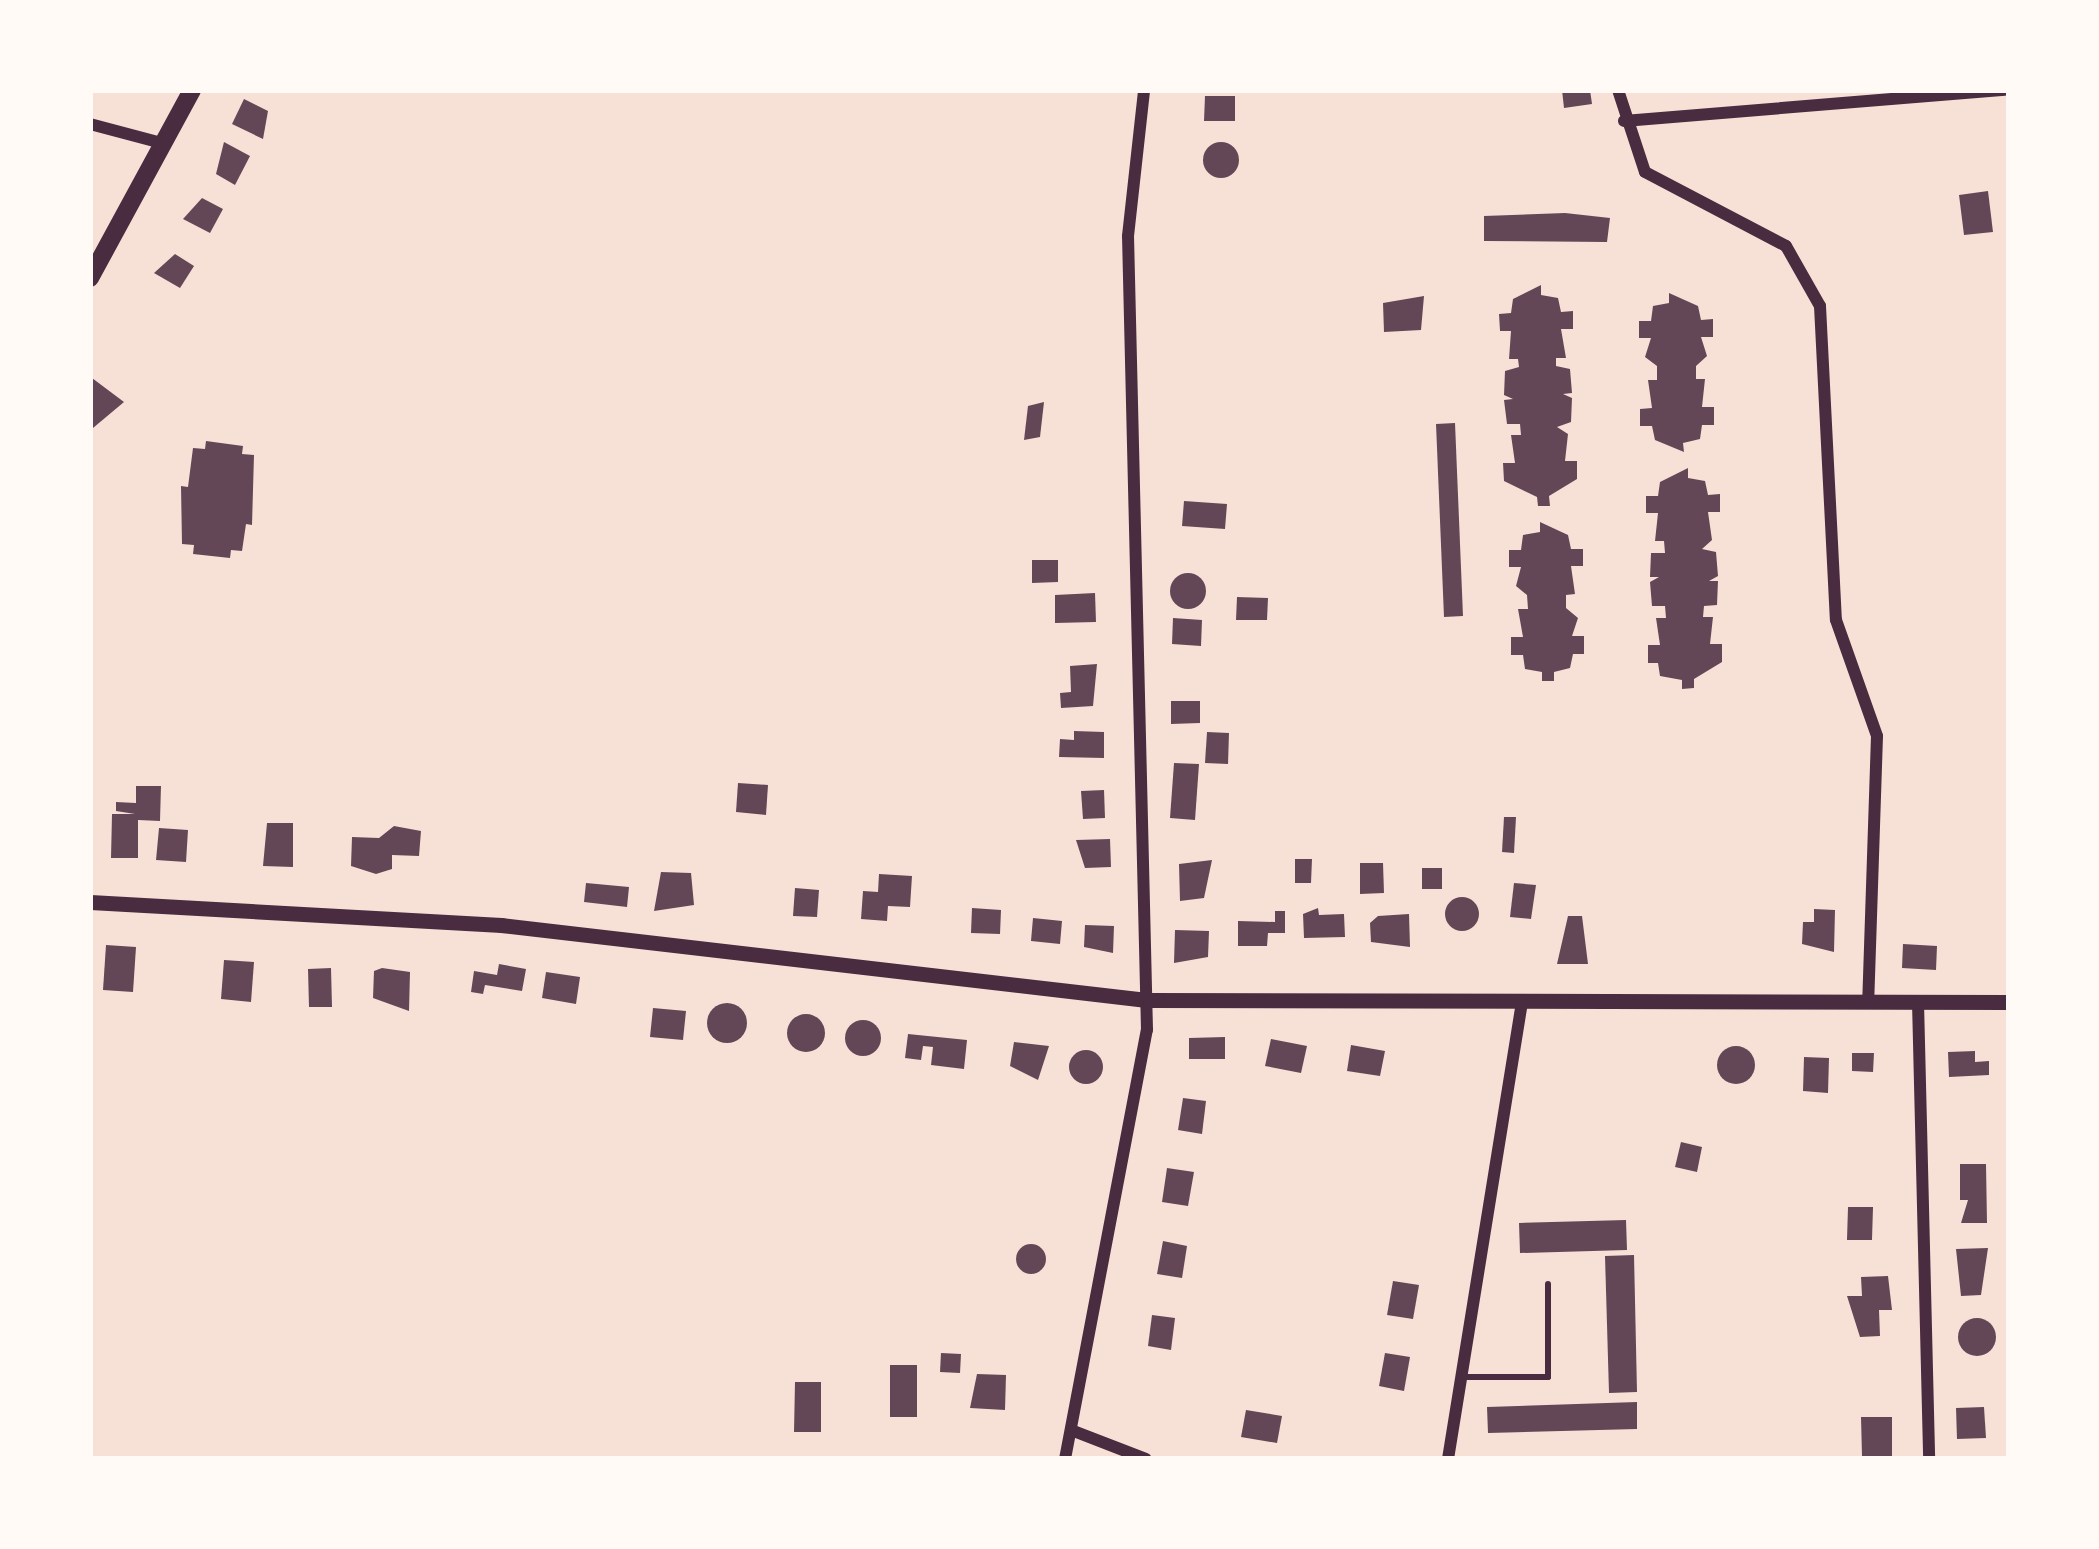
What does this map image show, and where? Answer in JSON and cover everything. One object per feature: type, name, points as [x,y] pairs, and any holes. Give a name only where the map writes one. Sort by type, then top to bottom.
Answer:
[{"type":"main road","points":[[90,278],[192,90]]},
{"type":"street","points":[[1065,1459],[1147,1000],[1128,236],[1144,90]]},
{"type":"street","points":[[1618,90],[1624,121],[1646,172],[1786,246],[1820,307],[1836,620],[1876,736],[1868,1002]]},
{"type":"street","points":[[1624,121],[2005,90]]},
{"type":"street","points":[[90,124],[165,144]]},
{"type":"street","points":[[90,902],[501,926],[1147,1000],[2009,1002]]},
{"type":"street","points":[[1448,1459],[1522,1001]]},
{"type":"street","points":[[1918,1002],[1929,1459]]},
{"type":"street","points":[[1071,1430],[1146,1459]]},
{"type":"lane","points":[[1462,1377],[1547,1377],[1548,1284]]},
{"type":"building","points":[[1562,90],[1590,90],[1592,104],[1564,108]]},
{"type":"building","points":[[1205,96],[1235,96],[1235,121],[1204,121]]},
{"type":"building","points":[[244,99],[268,111],[263,139],[232,124]]},
{"type":"building","points":[[224,142],[250,156],[235,185],[216,174]]},
{"type":"building","points":[[1221,142],[1234,147],[1239,160],[1234,173],[1221,178],[1208,173],[1203,160],[1208,147]]},
{"type":"building","points":[[1988,191],[1993,232],[1964,235],[1959,195]]},
{"type":"building","points":[[202,198],[223,209],[210,233],[183,219]]},
{"type":"building","points":[[1565,213],[1610,218],[1607,242],[1484,241],[1484,216]]},
{"type":"building","points":[[175,254],[194,266],[180,288],[154,273]]},
{"type":"building","points":[[1541,285],[1541,295],[1558,298],[1561,312],[1573,311],[1573,329],[1561,329],[1566,358],[1556,358],[1556,366],[1570,369],[1572,393],[1563,394],[1572,398],[1571,422],[1557,427],[1568,434],[1565,461],[1577,461],[1577,479],[1549,496],[1550,506],[1538,506],[1537,497],[1504,481],[1503,463],[1515,463],[1511,435],[1521,435],[1520,424],[1507,424],[1504,400],[1513,399],[1504,395],[1505,371],[1519,367],[1518,359],[1509,359],[1511,331],[1500,331],[1499,314],[1511,313],[1513,299]]},
{"type":"building","points":[[1669,293],[1698,306],[1701,320],[1713,319],[1713,337],[1701,337],[1707,356],[1696,366],[1696,379],[1705,379],[1702,407],[1714,407],[1714,425],[1702,425],[1700,439],[1683,443],[1684,452],[1655,440],[1652,426],[1640,426],[1640,409],[1652,408],[1648,380],[1657,380],[1657,366],[1645,357],[1651,338],[1639,338],[1639,321],[1651,321],[1653,306],[1669,303]]},
{"type":"building","points":[[1424,296],[1421,330],[1384,332],[1383,303]]},
{"type":"building","points":[[92,378],[124,402],[93,428],[90,425]]},
{"type":"building","points":[[1044,402],[1040,437],[1024,440],[1028,406]]},
{"type":"building","points":[[1455,423],[1463,616],[1444,617],[1436,424]]},
{"type":"building","points":[[206,441],[243,446],[242,454],[254,455],[252,525],[246,524],[242,551],[231,550],[230,558],[193,554],[194,545],[182,544],[181,486],[188,487],[193,448],[205,449]]},
{"type":"building","points":[[1688,468],[1688,478],[1705,481],[1708,495],[1720,494],[1720,512],[1708,512],[1712,540],[1702,549],[1716,552],[1718,576],[1709,581],[1718,581],[1717,605],[1704,606],[1703,617],[1713,617],[1710,644],[1722,644],[1722,662],[1694,679],[1694,688],[1682,689],[1682,680],[1660,676],[1658,663],[1648,663],[1648,645],[1660,645],[1656,618],[1666,618],[1665,606],[1652,606],[1650,582],[1659,577],[1650,577],[1651,553],[1665,553],[1664,541],[1655,541],[1658,513],[1646,513],[1646,496],[1658,496],[1660,482]]},
{"type":"building","points":[[1184,501],[1227,504],[1225,529],[1182,526]]},
{"type":"building","points":[[1540,522],[1568,535],[1571,549],[1583,549],[1583,566],[1571,566],[1575,594],[1566,595],[1566,608],[1578,618],[1572,636],[1584,636],[1584,654],[1573,654],[1570,668],[1554,672],[1554,681],[1542,681],[1542,672],[1525,669],[1523,655],[1511,655],[1511,637],[1523,637],[1518,609],[1528,609],[1527,595],[1516,586],[1521,567],[1509,567],[1509,550],[1521,550],[1523,535],[1540,532]]},
{"type":"building","points":[[1032,560],[1058,560],[1058,582],[1032,583]]},
{"type":"building","points":[[1188,573],[1201,578],[1206,591],[1201,604],[1188,609],[1175,604],[1170,591],[1175,578]]},
{"type":"building","points":[[1095,593],[1096,622],[1055,623],[1055,595]]},
{"type":"building","points":[[1237,597],[1268,598],[1267,620],[1236,620]]},
{"type":"building","points":[[1173,618],[1202,620],[1201,646],[1172,644]]},
{"type":"building","points":[[1097,664],[1093,706],[1061,708],[1060,693],[1071,692],[1070,666]]},
{"type":"building","points":[[1171,701],[1200,701],[1200,723],[1171,724]]},
{"type":"building","points":[[1074,731],[1104,732],[1104,758],[1059,757],[1060,739],[1074,740]]},
{"type":"building","points":[[1207,732],[1229,733],[1228,764],[1205,763]]},
{"type":"building","points":[[1174,763],[1199,764],[1195,820],[1170,818]]},
{"type":"building","points":[[738,783],[768,785],[766,815],[736,812]]},
{"type":"building","points":[[136,786],[161,786],[160,821],[138,820],[138,858],[111,858],[112,814],[135,814],[116,811],[116,802],[136,803]]},
{"type":"building","points":[[1104,790],[1105,818],[1083,819],[1081,791]]},
{"type":"building","points":[[1504,817],[1516,817],[1514,853],[1502,852]]},
{"type":"building","points":[[267,823],[293,823],[293,867],[263,866]]},
{"type":"building","points":[[394,826],[421,831],[419,856],[392,855],[392,869],[376,874],[351,866],[352,837],[379,838]]},
{"type":"building","points":[[159,828],[188,830],[186,862],[156,860]]},
{"type":"building","points":[[1110,839],[1111,867],[1085,868],[1076,840]]},
{"type":"building","points":[[1295,859],[1312,859],[1311,883],[1295,883]]},
{"type":"building","points":[[1212,860],[1204,898],[1180,901],[1179,864]]},
{"type":"building","points":[[1360,863],[1383,863],[1384,893],[1360,894]]},
{"type":"building","points":[[1422,868],[1442,868],[1442,889],[1422,889]]},
{"type":"building","points":[[661,872],[691,873],[694,905],[654,911]]},
{"type":"building","points":[[879,874],[912,876],[910,907],[888,906],[887,921],[861,919],[863,891],[878,892]]},
{"type":"building","points":[[586,883],[629,887],[627,907],[584,902]]},
{"type":"building","points":[[1514,883],[1536,885],[1531,919],[1510,917]]},
{"type":"building","points":[[795,888],[819,890],[817,917],[793,916]]},
{"type":"building","points":[[1462,897],[1474,902],[1479,914],[1474,926],[1462,931],[1450,926],[1445,914],[1450,902]]},
{"type":"building","points":[[972,908],[1001,910],[1000,934],[971,933]]},
{"type":"building","points":[[1318,908],[1319,915],[1344,914],[1345,937],[1304,938],[1303,914]]},
{"type":"building","points":[[1814,909],[1835,910],[1834,952],[1802,944],[1803,922],[1814,922]]},
{"type":"building","points":[[1275,911],[1285,911],[1285,933],[1268,933],[1267,946],[1238,946],[1238,921],[1275,922]]},
{"type":"building","points":[[1409,914],[1410,947],[1371,942],[1370,923],[1378,916]]},
{"type":"building","points":[[1568,916],[1582,916],[1588,964],[1557,964]]},
{"type":"building","points":[[1033,918],[1062,921],[1060,944],[1031,941]]},
{"type":"building","points":[[1085,925],[1114,926],[1113,953],[1084,947]]},
{"type":"building","points":[[1175,930],[1209,931],[1208,957],[1174,963]]},
{"type":"building","points":[[1903,944],[1937,946],[1936,970],[1902,968]]},
{"type":"building","points":[[106,945],[136,947],[133,992],[103,990]]},
{"type":"building","points":[[224,960],[254,962],[251,1002],[221,999]]},
{"type":"building","points":[[499,964],[526,969],[522,991],[485,985],[483,994],[471,992],[474,971],[497,975]]},
{"type":"building","points":[[331,968],[332,1007],[309,1007],[308,969]]},
{"type":"building","points":[[374,971],[410,972],[409,1011],[373,998]]},
{"type":"building","points":[[546,972],[580,977],[576,1004],[542,998]]},
{"type":"building","points":[[727,1003],[741,1009],[747,1023],[741,1037],[727,1043],[713,1037],[707,1023],[713,1009]]},
{"type":"building","points":[[653,1008],[686,1011],[683,1040],[650,1037]]},
{"type":"building","points":[[806,1014],[819,1020],[825,1033],[819,1046],[806,1052],[793,1046],[787,1033],[793,1020]]},
{"type":"building","points":[[863,1020],[876,1025],[881,1038],[876,1051],[863,1056],[850,1051],[845,1038],[850,1025]]},
{"type":"building","points":[[908,1034],[967,1040],[964,1069],[931,1065],[933,1047],[923,1046],[921,1060],[905,1058]]},
{"type":"building","points":[[1225,1037],[1225,1059],[1189,1059],[1189,1038]]},
{"type":"building","points":[[1271,1039],[1307,1046],[1301,1073],[1265,1066]]},
{"type":"building","points":[[1014,1042],[1049,1046],[1038,1080],[1010,1066]]},
{"type":"building","points":[[1351,1045],[1385,1051],[1380,1076],[1347,1071]]},
{"type":"building","points":[[1736,1046],[1750,1051],[1755,1065],[1750,1079],[1736,1084],[1722,1079],[1717,1065],[1722,1051]]},
{"type":"building","points":[[1086,1050],[1098,1055],[1103,1067],[1098,1079],[1086,1084],[1074,1079],[1069,1067],[1074,1055]]},
{"type":"building","points":[[1975,1051],[1975,1062],[1989,1061],[1989,1075],[1949,1077],[1948,1052]]},
{"type":"building","points":[[1852,1053],[1874,1053],[1873,1072],[1852,1071]]},
{"type":"building","points":[[1804,1057],[1829,1058],[1828,1093],[1803,1091]]},
{"type":"building","points":[[1183,1098],[1206,1101],[1202,1134],[1178,1130]]},
{"type":"building","points":[[1681,1142],[1702,1147],[1697,1172],[1675,1167]]},
{"type":"building","points":[[1960,1164],[1986,1164],[1987,1223],[1961,1223],[1968,1200],[1960,1200]]},
{"type":"building","points":[[1167,1168],[1194,1172],[1188,1206],[1162,1202]]},
{"type":"building","points":[[1848,1207],[1873,1207],[1872,1240],[1847,1240]]},
{"type":"building","points":[[1626,1220],[1627,1250],[1520,1253],[1519,1223]]},
{"type":"building","points":[[1163,1241],[1187,1246],[1182,1278],[1157,1274]]},
{"type":"building","points":[[1031,1244],[1042,1248],[1046,1259],[1042,1270],[1031,1274],[1020,1270],[1016,1259],[1020,1248]]},
{"type":"building","points":[[1988,1248],[1981,1295],[1961,1296],[1956,1249]]},
{"type":"building","points":[[1634,1255],[1637,1392],[1609,1393],[1605,1256]]},
{"type":"building","points":[[1888,1276],[1892,1310],[1879,1310],[1880,1336],[1860,1337],[1847,1296],[1862,1296],[1861,1277]]},
{"type":"building","points":[[1393,1281],[1419,1285],[1413,1319],[1387,1315]]},
{"type":"building","points":[[1152,1315],[1175,1318],[1171,1350],[1148,1346]]},
{"type":"building","points":[[1977,1318],[1990,1324],[1996,1337],[1990,1350],[1977,1356],[1964,1350],[1958,1337],[1964,1324]]},
{"type":"building","points":[[941,1353],[961,1354],[960,1373],[940,1372]]},
{"type":"building","points":[[1385,1353],[1410,1357],[1404,1391],[1379,1386]]},
{"type":"building","points":[[890,1365],[917,1365],[917,1417],[890,1417]]},
{"type":"building","points":[[977,1374],[1006,1375],[1005,1410],[970,1408]]},
{"type":"building","points":[[795,1382],[821,1382],[821,1432],[794,1432]]},
{"type":"building","points":[[1637,1402],[1637,1429],[1488,1433],[1487,1407]]},
{"type":"building","points":[[1984,1407],[1986,1438],[1957,1439],[1956,1408]]},
{"type":"building","points":[[1246,1410],[1282,1416],[1277,1443],[1241,1437]]},
{"type":"building","points":[[1861,1417],[1892,1417],[1892,1456],[1862,1456]]}]
